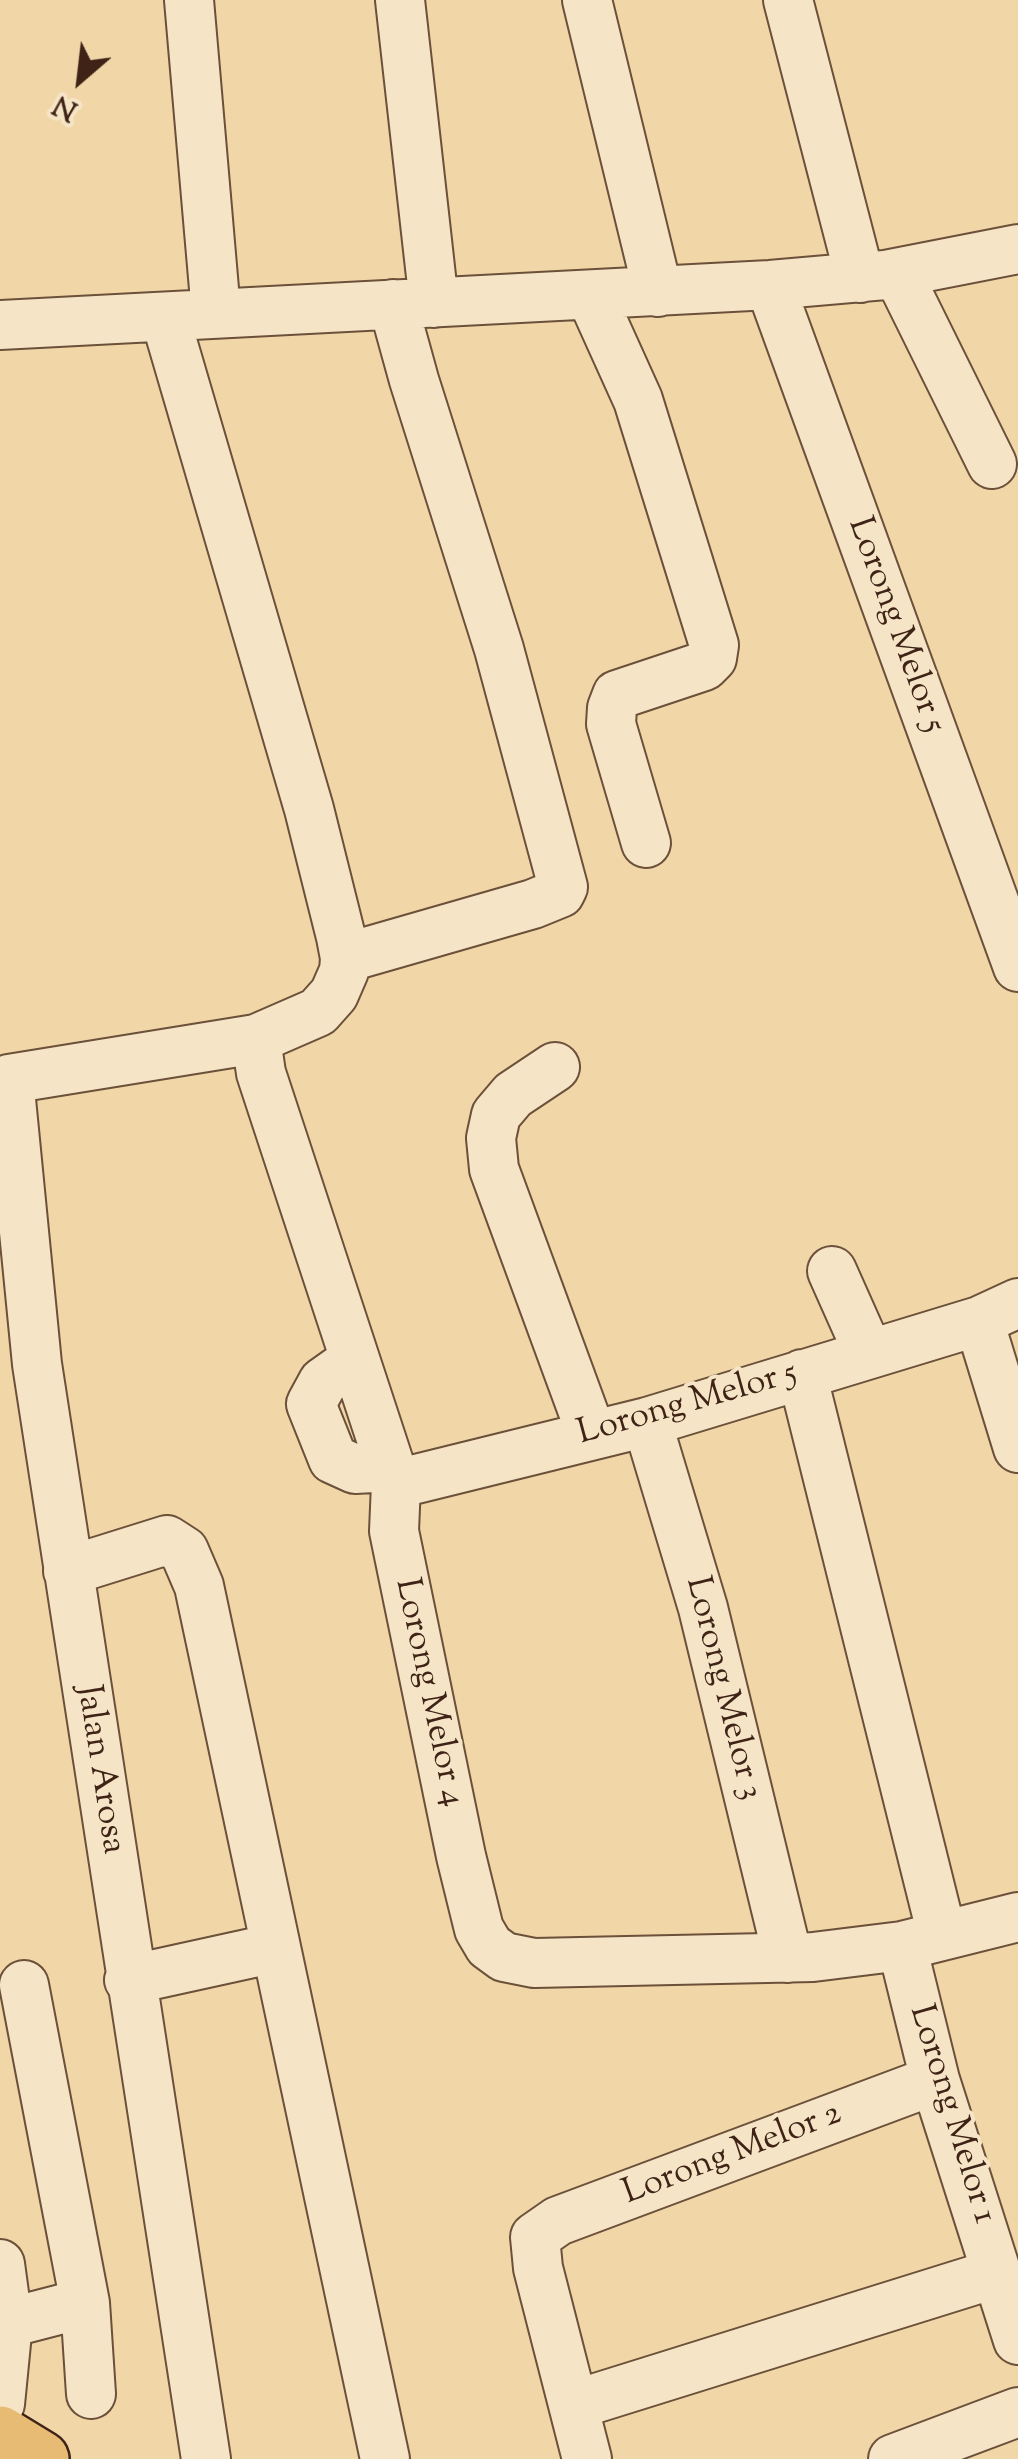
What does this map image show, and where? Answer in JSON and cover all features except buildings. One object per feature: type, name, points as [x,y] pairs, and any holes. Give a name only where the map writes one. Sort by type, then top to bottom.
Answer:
[{"type":"main road","points":[[0,2434],[41,2459]]},
{"type":"street","points":[[189,0],[216,312]]},
{"type":"street","points":[[345,958],[532,904],[560,893],[563,886],[499,649],[414,380],[400,0]]},
{"type":"street","points":[[587,0],[658,292]]},
{"type":"street","points":[[788,0],[879,276],[992,464]]},
{"type":"street","points":[[0,325],[770,285],[879,276],[1018,248]]},
{"type":"street","name":"Lorong Melor 5","points":[[770,285],[1018,967]]},
{"type":"street","points":[[592,296],[638,400],[714,645],[712,658],[704,666],[617,695],[612,708],[612,724],[646,843]]},
{"type":"street","points":[[164,318],[217,504],[276,688],[345,958],[344,972],[334,994],[318,1012],[256,1039]]},
{"type":"street","name":"Jalan Arosa","points":[[206,2459],[37,1364],[9,1079],[256,1039]]},
{"type":"street","name":"Lorong Melor 4","points":[[256,1039],[261,1074],[394,1475],[394,1531],[460,1856],[479,1929],[489,1946],[504,1957],[534,1963],[788,1958],[922,1941],[1018,1917]]},
{"type":"street","points":[[556,1067],[513,1095],[496,1115],[491,1138],[494,1169],[591,1433]]},
{"type":"street","points":[[832,1272],[869,1354]]},
{"type":"street","points":[[998,1312],[1018,1448]]},
{"type":"street","name":"Lorong Melor 5","points":[[394,1475],[646,1422],[998,1312]]},
{"type":"street","name":"Lorong Melor 1","points":[[802,1374],[922,1941],[934,2080],[1018,2340]]},
{"type":"street","name":"Lorong Melor 3","points":[[646,1422],[703,1608],[788,1958]]},
{"type":"street","points":[[68,1571],[167,1540],[184,1550],[199,1586],[386,2459]]},
{"type":"street","points":[[130,1980],[275,1948]]},
{"type":"street","points":[[24,1985],[85,2303],[91,2394]]},
{"type":"street","name":"Lorong Melor 2","points":[[574,2405],[538,2268],[535,2238],[558,2221],[934,2080]]},
{"type":"street","points":[[0,2264],[8,2323],[0,2404]]},
{"type":"street","points":[[587,2459],[574,2405],[997,2273]]},
{"type":"street","points":[[8,2323],[85,2303]]},
{"type":"street","points":[[892,2459],[1018,2412]]}]
